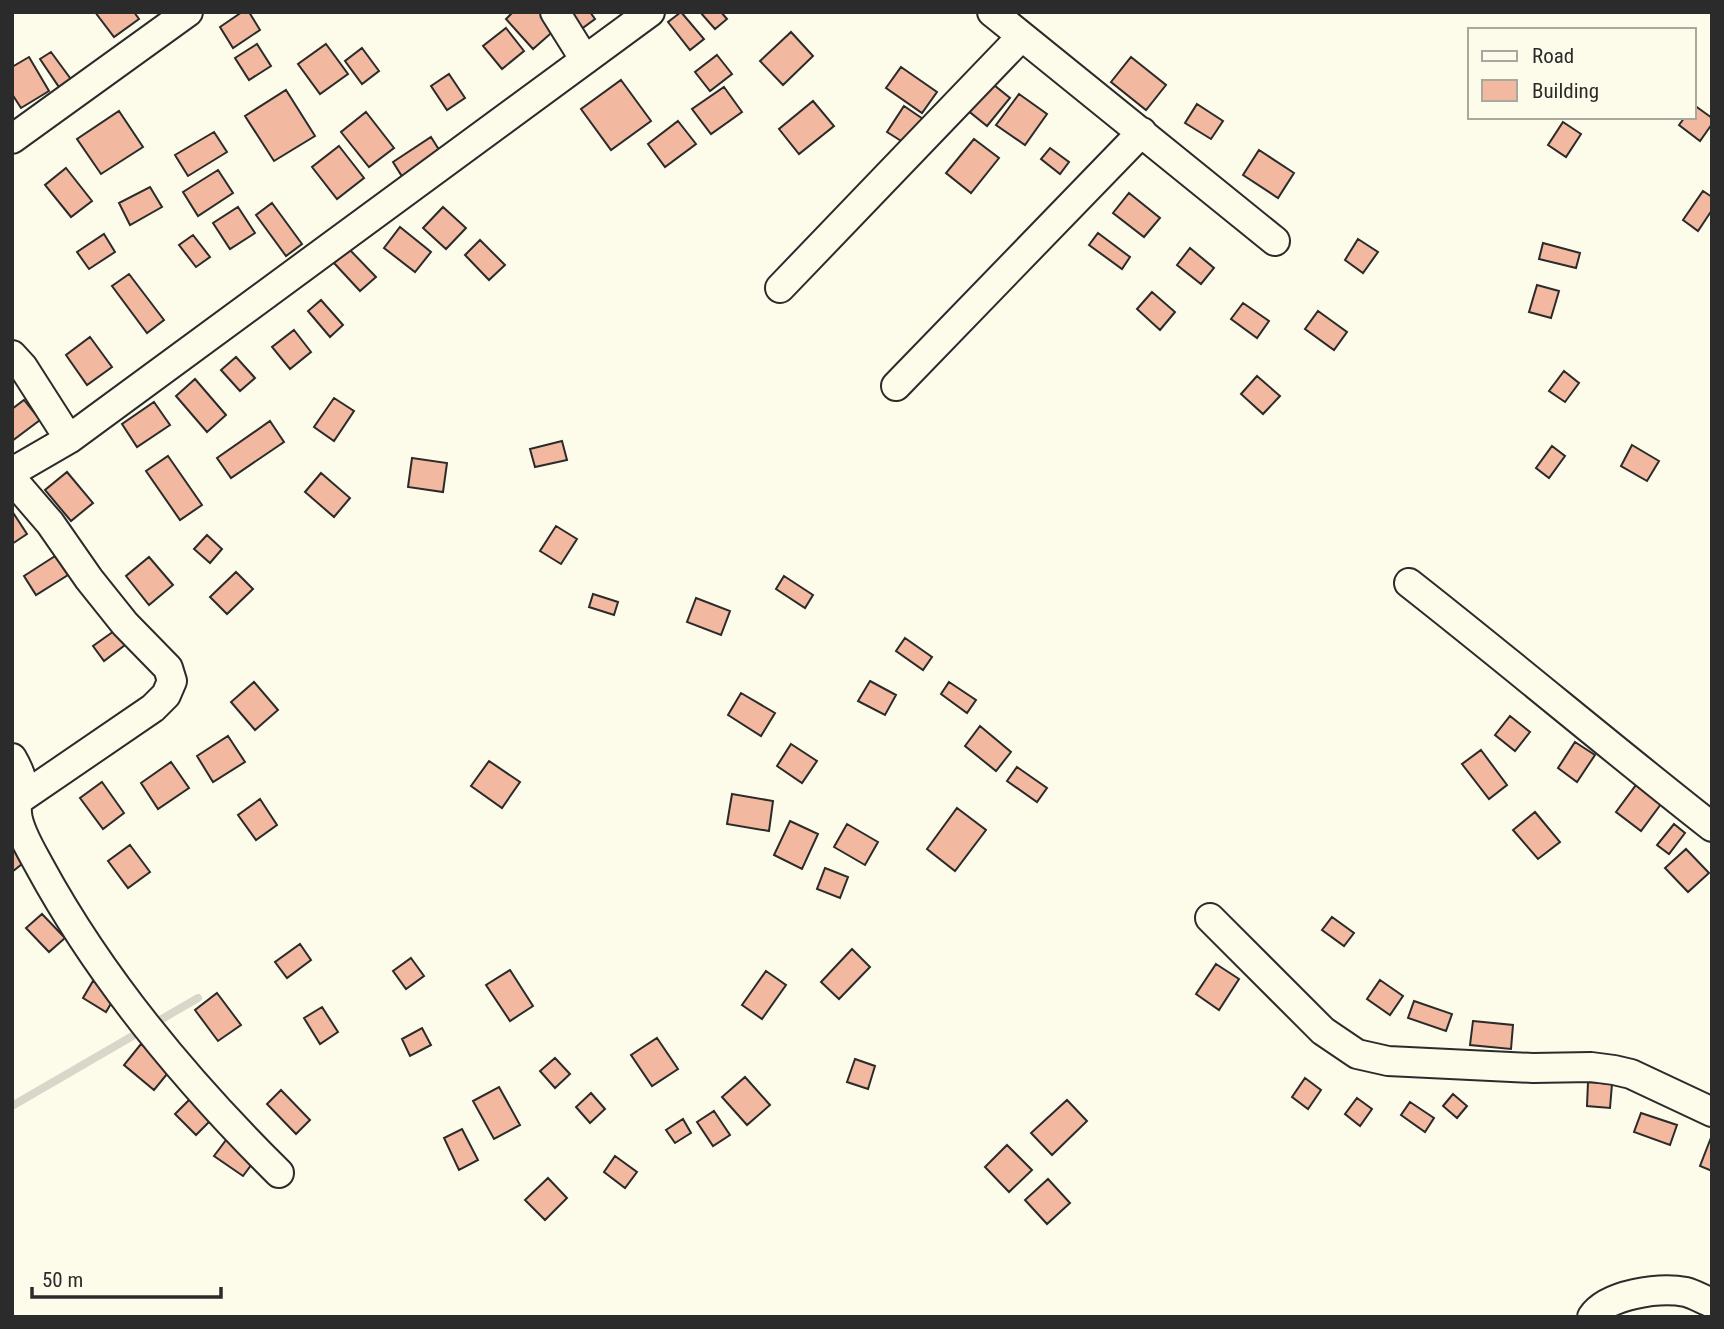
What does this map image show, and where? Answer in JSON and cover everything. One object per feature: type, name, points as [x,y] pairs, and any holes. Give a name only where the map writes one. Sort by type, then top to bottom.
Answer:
[{"type":"street","points":[[12,139],[188,12]]},
{"type":"street","points":[[555,12],[585,60]]},
{"type":"street","points":[[12,472],[69,439],[650,12]]},
{"type":"street","points":[[992,12],[1275,241]]},
{"type":"street","points":[[780,288],[1021,37]]},
{"type":"street","points":[[896,386],[1142,132]]},
{"type":"street","points":[[12,355],[23,367],[69,439]]},
{"type":"street","points":[[12,479],[50,523],[125,624],[169,668],[172,681],[166,695],[153,708],[17,801]]},
{"type":"street","points":[[1409,583],[1712,827]]},
{"type":"street","points":[[12,758],[22,775],[23,786],[17,801],[17,817],[40,867],[113,979],[159,1042],[236,1130],[279,1172]]},
{"type":"street","points":[[1210,918],[1323,1031],[1357,1054],[1388,1061],[1614,1070],[1631,1074],[1712,1112]]},
{"type":"street","points":[[1592,1317],[1598,1308],[1622,1297],[1660,1292],[1686,1293],[1712,1303]]},
{"type":"building","points":[[95,12],[134,12],[139,19],[114,37]]},
{"type":"building","points":[[242,12],[249,12],[260,30],[233,48],[220,27]]},
{"type":"building","points":[[513,12],[543,12],[557,28],[533,49],[506,19]]},
{"type":"building","points":[[567,12],[590,12],[595,19],[580,30]]},
{"type":"building","points":[[681,12],[704,39],[690,50],[668,22]]},
{"type":"building","points":[[700,12],[721,12],[727,19],[715,29]]},
{"type":"building","points":[[506,28],[524,51],[502,69],[483,46]]},
{"type":"building","points":[[791,32],[813,56],[783,85],[760,61]]},
{"type":"building","points":[[257,44],[271,66],[249,80],[235,58]]},
{"type":"building","points":[[326,44],[348,74],[320,94],[298,64]]},
{"type":"building","points":[[362,48],[379,71],[362,84],[345,61]]},
{"type":"building","points":[[51,52],[73,82],[61,90],[40,59]]},
{"type":"building","points":[[717,55],[732,74],[710,91],[695,72]]},
{"type":"building","points":[[29,57],[49,91],[21,108],[12,94],[12,67]]},
{"type":"building","points":[[1131,57],[1166,85],[1146,110],[1111,82]]},
{"type":"building","points":[[901,67],[937,92],[922,113],[886,88]]},
{"type":"building","points":[[449,74],[465,98],[447,110],[431,86]]},
{"type":"building","points":[[621,80],[651,121],[611,150],[581,109]]},
{"type":"building","points":[[989,81],[1010,98],[987,126],[966,109]]},
{"type":"building","points":[[724,87],[742,112],[711,134],[692,109]]},
{"type":"building","points":[[286,90],[315,136],[274,161],[245,116]]},
{"type":"building","points":[[1019,94],[1047,114],[1025,145],[996,125]]},
{"type":"building","points":[[813,101],[834,126],[799,154],[779,129]]},
{"type":"building","points":[[1197,104],[1223,121],[1211,139],[1185,123]]},
{"type":"building","points":[[904,106],[923,119],[906,144],[887,132]]},
{"type":"building","points":[[1696,106],[1712,118],[1712,124],[1700,141],[1679,125],[1684,119],[1696,119]]},
{"type":"building","points":[[119,111],[143,147],[101,174],[77,139]]},
{"type":"building","points":[[366,112],[394,148],[369,167],[341,132]]},
{"type":"building","points":[[678,121],[696,144],[665,167],[648,144]]},
{"type":"building","points":[[1563,122],[1581,134],[1566,157],[1548,145]]},
{"type":"building","points":[[214,132],[227,152],[188,176],[175,155]]},
{"type":"building","points":[[431,137],[441,153],[403,178],[393,162]]},
{"type":"building","points":[[974,139],[999,158],[971,193],[946,173]]},
{"type":"building","points":[[339,146],[364,178],[337,199],[312,167]]},
{"type":"building","points":[[1050,148],[1069,162],[1060,174],[1041,159]]},
{"type":"building","points":[[1259,150],[1294,173],[1278,198],[1243,175]]},
{"type":"building","points":[[66,168],[92,201],[71,217],[45,185]]},
{"type":"building","points":[[218,170],[233,193],[198,216],[183,192]]},
{"type":"building","points":[[150,187],[162,207],[130,225],[119,203]]},
{"type":"building","points":[[1703,191],[1712,197],[1712,210],[1698,231],[1683,220]]},
{"type":"building","points":[[1129,193],[1160,218],[1144,237],[1113,213]]},
{"type":"building","points":[[272,203],[302,244],[286,256],[256,215]]},
{"type":"building","points":[[238,207],[255,233],[230,249],[213,223]]},
{"type":"building","points":[[443,207],[466,228],[446,249],[423,228]]},
{"type":"building","points":[[400,227],[431,252],[415,272],[384,248]]},
{"type":"building","points":[[1098,233],[1130,257],[1122,269],[1089,245]]},
{"type":"building","points":[[104,234],[115,252],[89,269],[77,252]]},
{"type":"building","points":[[193,235],[210,257],[196,267],[179,245]]},
{"type":"building","points":[[1358,239],[1378,252],[1363,273],[1345,260]]},
{"type":"building","points":[[480,240],[505,265],[489,280],[465,255]]},
{"type":"building","points":[[1543,243],[1580,253],[1576,268],[1539,259]]},
{"type":"building","points":[[1190,248],[1214,268],[1201,284],[1177,265]]},
{"type":"building","points":[[349,249],[376,277],[360,291],[334,263]]},
{"type":"building","points":[[129,274],[164,320],[147,333],[112,286]]},
{"type":"building","points":[[1537,285],[1559,291],[1551,318],[1529,312]]},
{"type":"building","points":[[1152,292],[1175,312],[1160,330],[1137,309]]},
{"type":"building","points":[[321,300],[343,325],[330,337],[308,311]]},
{"type":"building","points":[[1243,303],[1269,321],[1257,338],[1231,319]]},
{"type":"building","points":[[1318,311],[1347,332],[1334,350],[1305,329]]},
{"type":"building","points":[[294,330],[311,352],[290,369],[272,347]]},
{"type":"building","points":[[90,337],[112,367],[87,385],[66,355]]},
{"type":"building","points":[[236,357],[255,378],[240,391],[221,370]]},
{"type":"building","points":[[1564,371],[1579,383],[1565,402],[1549,391]]},
{"type":"building","points":[[1257,376],[1280,396],[1263,414],[1241,394]]},
{"type":"building","points":[[195,379],[226,415],[207,432],[176,396]]},
{"type":"building","points":[[334,398],[354,411],[334,441],[314,427]]},
{"type":"building","points":[[24,400],[40,420],[12,441],[12,409]]},
{"type":"building","points":[[154,402],[170,425],[137,447],[122,424]]},
{"type":"building","points":[[270,421],[284,442],[231,478],[217,458]]},
{"type":"building","points":[[562,441],[567,460],[535,467],[530,449]]},
{"type":"building","points":[[1632,445],[1659,461],[1647,481],[1621,466]]},
{"type":"building","points":[[1552,446],[1565,456],[1549,478],[1536,468]]},
{"type":"building","points":[[168,456],[202,505],[180,520],[146,471]]},
{"type":"building","points":[[412,458],[447,463],[443,492],[408,487]]},
{"type":"building","points":[[67,472],[93,503],[71,521],[45,490]]},
{"type":"building","points":[[321,473],[350,498],[334,517],[305,492]]},
{"type":"building","points":[[12,511],[27,534],[12,544]]},
{"type":"building","points":[[556,526],[577,539],[561,564],[540,551]]},
{"type":"building","points":[[207,535],[222,549],[210,563],[194,549]]},
{"type":"building","points":[[55,556],[68,575],[36,595],[24,576]]},
{"type":"building","points":[[149,557],[173,585],[149,605],[126,576]]},
{"type":"building","points":[[236,572],[253,589],[227,614],[210,597]]},
{"type":"building","points":[[784,576],[813,595],[805,608],[776,589]]},
{"type":"building","points":[[593,594],[618,602],[614,615],[589,607]]},
{"type":"building","points":[[696,598],[730,611],[721,635],[687,622]]},
{"type":"building","points":[[114,631],[125,645],[104,661],[93,646]]},
{"type":"building","points":[[905,638],[932,657],[923,670],[896,651]]},
{"type":"building","points":[[870,681],[896,695],[885,715],[858,701]]},
{"type":"building","points":[[254,682],[278,710],[255,730],[231,702]]},
{"type":"building","points":[[949,682],[976,700],[967,713],[941,694]]},
{"type":"building","points":[[741,693],[775,713],[761,736],[728,715]]},
{"type":"building","points":[[1510,716],[1530,732],[1515,751],[1495,735]]},
{"type":"building","points":[[980,726],[1011,752],[996,771],[965,746]]},
{"type":"building","points":[[228,736],[245,762],[213,782],[197,756]]},
{"type":"building","points":[[1575,742],[1595,755],[1577,782],[1558,768]]},
{"type":"building","points":[[791,744],[817,761],[802,783],[777,766]]},
{"type":"building","points":[[1481,750],[1507,785],[1489,799],[1462,764]]},
{"type":"building","points":[[489,761],[520,782],[502,808],[471,786]]},
{"type":"building","points":[[171,762],[189,788],[158,809],[141,783]]},
{"type":"building","points":[[1017,767],[1047,788],[1037,802],[1007,781]]},
{"type":"building","points":[[102,782],[124,813],[103,829],[80,798]]},
{"type":"building","points":[[1636,785],[1661,804],[1641,831],[1616,812]]},
{"type":"building","points":[[732,794],[773,801],[769,831],[727,824]]},
{"type":"building","points":[[260,799],[277,825],[256,840],[238,815]]},
{"type":"building","points":[[957,808],[986,830],[955,871],[927,849]]},
{"type":"building","points":[[1535,812],[1560,842],[1538,859],[1513,830]]},
{"type":"building","points":[[790,821],[818,834],[802,869],[774,855]]},
{"type":"building","points":[[847,824],[878,842],[865,865],[834,847]]},
{"type":"building","points":[[1674,824],[1685,833],[1669,854],[1657,845]]},
{"type":"building","points":[[12,833],[32,856],[12,872]]},
{"type":"building","points":[[130,845],[150,872],[128,888],[108,861]]},
{"type":"building","points":[[1686,849],[1709,873],[1688,892],[1665,868]]},
{"type":"building","points":[[825,868],[848,877],[840,898],[817,889]]},
{"type":"building","points":[[42,914],[65,938],[49,952],[26,928]]},
{"type":"building","points":[[1332,917],[1354,933],[1344,946],[1322,930]]},
{"type":"building","points":[[300,944],[311,960],[287,978],[275,962]]},
{"type":"building","points":[[852,949],[870,967],[839,999],[821,982]]},
{"type":"building","points":[[411,958],[424,976],[406,989],[393,971]]},
{"type":"building","points":[[1216,964],[1239,979],[1219,1010],[1196,994]]},
{"type":"building","points":[[510,970],[533,1006],[510,1021],[486,985]]},
{"type":"building","points":[[766,971],[786,985],[762,1019],[742,1005]]},
{"type":"building","points":[[1380,980],[1403,996],[1390,1015],[1367,999]]},
{"type":"building","points":[[93,981],[116,995],[106,1012],[83,998]]},
{"type":"building","points":[[217,993],[241,1025],[218,1041],[195,1010]]},
{"type":"building","points":[[1414,1001],[1452,1014],[1446,1031],[1408,1018]]},
{"type":"building","points":[[322,1007],[338,1032],[320,1044],[304,1018]]},
{"type":"building","points":[[1473,1021],[1513,1025],[1511,1049],[1470,1045]]},
{"type":"building","points":[[422,1028],[431,1045],[410,1056],[402,1039]]},
{"type":"building","points":[[657,1038],[678,1069],[652,1086],[631,1055]]},
{"type":"building","points":[[141,1044],[172,1068],[154,1090],[124,1065]]},
{"type":"building","points":[[555,1058],[570,1074],[555,1088],[540,1071]]},
{"type":"building","points":[[855,1059],[875,1066],[868,1089],[847,1082]]},
{"type":"building","points":[[745,1077],[770,1105],[747,1125],[722,1097]]},
{"type":"building","points":[[1305,1078],[1321,1090],[1308,1109],[1292,1097]]},
{"type":"building","points":[[1588,1082],[1612,1084],[1610,1108],[1587,1106]]},
{"type":"building","points":[[499,1087],[520,1125],[494,1139],[473,1101]]},
{"type":"building","points":[[281,1090],[310,1120],[296,1134],[267,1104]]},
{"type":"building","points":[[591,1093],[605,1109],[590,1123],[576,1107]]},
{"type":"building","points":[[1453,1094],[1467,1106],[1457,1118],[1443,1106]]},
{"type":"building","points":[[193,1096],[214,1117],[196,1135],[175,1114]]},
{"type":"building","points":[[1357,1098],[1372,1109],[1360,1126],[1345,1114]]},
{"type":"building","points":[[1067,1100],[1087,1121],[1052,1155],[1031,1133]]},
{"type":"building","points":[[1410,1102],[1434,1118],[1425,1132],[1401,1115]]},
{"type":"building","points":[[714,1111],[730,1135],[713,1146],[697,1122]]},
{"type":"building","points":[[1641,1113],[1677,1125],[1670,1145],[1634,1132]]},
{"type":"building","points":[[683,1119],[691,1133],[675,1143],[666,1130]]},
{"type":"building","points":[[462,1129],[478,1160],[459,1170],[444,1138]]},
{"type":"building","points":[[1712,1135],[1712,1171],[1700,1166]]},
{"type":"building","points":[[229,1136],[258,1156],[243,1176],[214,1156]]},
{"type":"building","points":[[1007,1145],[1032,1170],[1009,1192],[985,1167]]},
{"type":"building","points":[[615,1156],[637,1172],[625,1188],[604,1172]]},
{"type":"building","points":[[548,1178],[567,1198],[545,1220],[525,1200]]},
{"type":"building","points":[[1048,1179],[1070,1203],[1047,1224],[1025,1200]]},
{"type":"waterway","points":[[12,1106],[198,998]]}]
